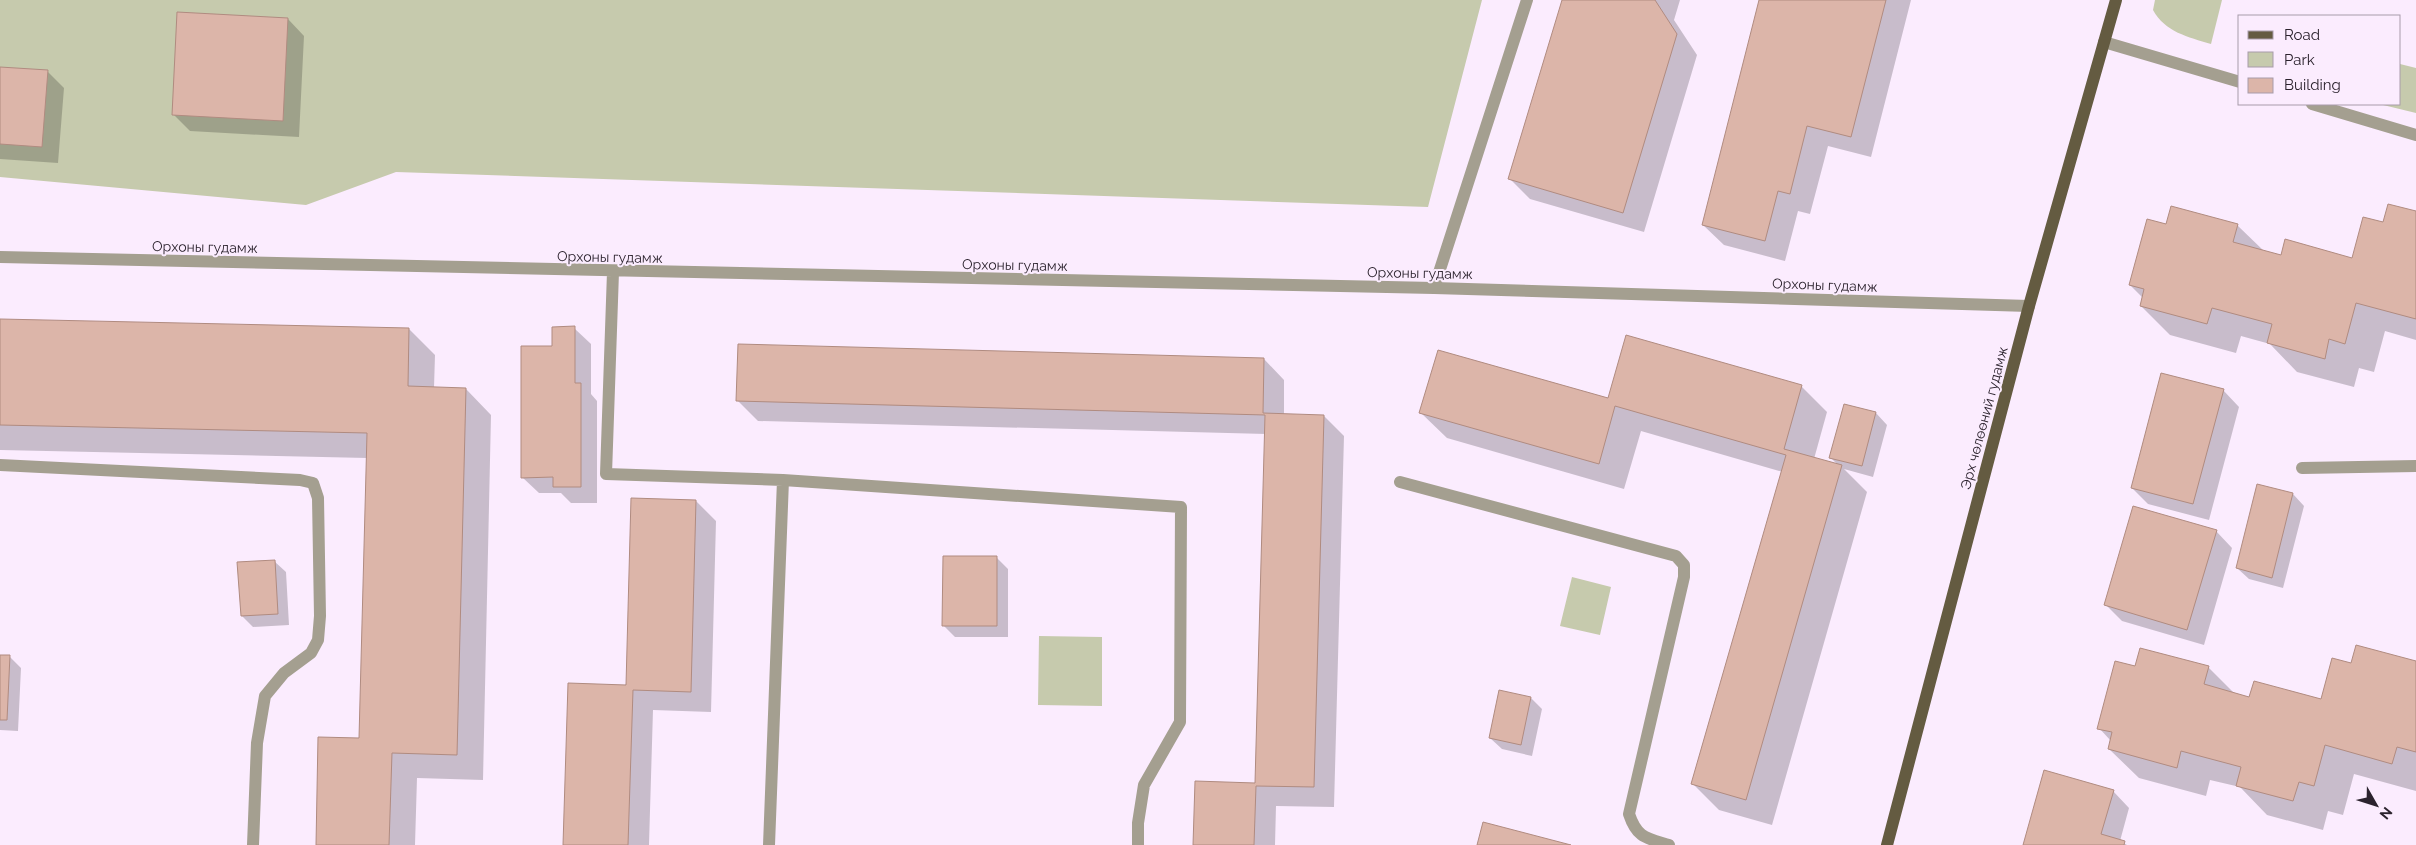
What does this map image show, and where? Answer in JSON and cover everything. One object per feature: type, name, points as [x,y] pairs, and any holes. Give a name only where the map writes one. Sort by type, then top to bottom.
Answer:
[{"type":"main road","name":"Эрх чөлөөний гудамж","points":[[1887,845],[2029,306],[2116,0]]},
{"type":"street","points":[[1434,288],[1527,0]]},
{"type":"street","points":[[2104,42],[2238,81]]},
{"type":"street","points":[[2315,105],[2416,135]]},
{"type":"street","name":"Орхоны гудамж","points":[[0,257],[613,272],[1434,288],[2029,306]]},
{"type":"street","points":[[613,272],[606,474],[783,480],[1181,507],[1180,722],[1144,786],[1138,823],[1138,845]]},
{"type":"street","points":[[0,466],[300,480],[313,483],[318,498],[320,616],[318,640],[311,653],[284,673],[265,696],[257,743],[253,845]]},
{"type":"street","points":[[2302,468],[2416,466]]},
{"type":"street","points":[[769,845],[783,480]]},
{"type":"street","points":[[1400,482],[1676,556],[1684,565],[1684,577],[1629,814],[1634,830],[1650,839],[1669,845]]},
{"type":"green space","points":[[0,0],[1482,0],[1428,207],[396,172],[306,205],[0,177]]},
{"type":"green space","points":[[2155,0],[2222,0],[2211,44],[2178,33],[2164,24],[2153,10]]},
{"type":"green space","points":[[2401,64],[2416,68],[2416,113],[2383,105],[2401,105]]},
{"type":"green space","points":[[1572,577],[1611,587],[1600,635],[1560,626]]},
{"type":"green space","points":[[1039,636],[1102,637],[1102,706],[1038,705]]},
{"type":"building","points":[[1562,0],[1655,0],[1677,34],[1623,213],[1508,179]]},
{"type":"building","points":[[1759,0],[1886,0],[1851,137],[1807,126],[1790,194],[1778,191],[1765,241],[1702,225]]},
{"type":"building","points":[[177,12],[288,18],[283,121],[172,115]]},
{"type":"building","points":[[0,67],[48,70],[42,147],[0,144]]},
{"type":"building","points":[[2388,204],[2416,211],[2416,319],[2356,303],[2345,344],[2329,339],[2325,359],[2267,343],[2272,324],[2212,308],[2207,324],[2140,306],[2144,289],[2129,285],[2147,219],[2166,224],[2171,206],[2238,224],[2233,242],[2281,255],[2285,239],[2352,258],[2363,217],[2383,222]]},
{"type":"building","points":[[0,319],[409,328],[408,386],[466,388],[457,755],[392,753],[389,845],[316,845],[318,737],[359,738],[367,433],[0,425]]},
{"type":"building","points":[[575,326],[575,383],[581,383],[581,487],[553,487],[553,477],[521,478],[521,346],[552,346],[552,327]]},
{"type":"building","points":[[1626,335],[1802,385],[1784,449],[1842,465],[1746,800],[1691,784],[1786,455],[1615,406],[1599,464],[1419,413],[1438,350],[1608,398]]},
{"type":"building","points":[[738,344],[1264,358],[1263,413],[1324,415],[1314,787],[1256,786],[1254,845],[1193,845],[1195,781],[1255,783],[1265,415],[736,401]]},
{"type":"building","points":[[2161,373],[2224,389],[2193,504],[2131,488]]},
{"type":"building","points":[[1844,404],[1876,412],[1862,466],[1829,458]]},
{"type":"building","points":[[2257,484],[2293,493],[2272,578],[2236,568]]},
{"type":"building","points":[[631,498],[696,500],[691,692],[633,690],[628,845],[563,845],[568,683],[626,685]]},
{"type":"building","points":[[2133,506],[2217,530],[2187,630],[2104,605]]},
{"type":"building","points":[[943,556],[997,556],[997,626],[942,626]]},
{"type":"building","points":[[275,560],[278,614],[241,616],[237,562]]},
{"type":"building","points":[[2356,645],[2416,661],[2416,752],[2397,747],[2392,764],[2325,745],[2314,786],[2299,782],[2293,801],[2236,786],[2241,767],[2181,751],[2177,768],[2108,749],[2112,732],[2097,729],[2115,661],[2135,666],[2140,648],[2209,666],[2204,684],[2249,697],[2254,681],[2321,699],[2332,658],[2351,663]]},
{"type":"building","points":[[0,655],[10,655],[7,720],[0,720]]},
{"type":"building","points":[[1499,690],[1531,697],[1521,745],[1489,738]]},
{"type":"building","points":[[2044,770],[2114,790],[2101,834],[2125,841],[2124,845],[2023,845]]},
{"type":"building","points":[[1483,822],[1571,845],[1477,845]]}]
